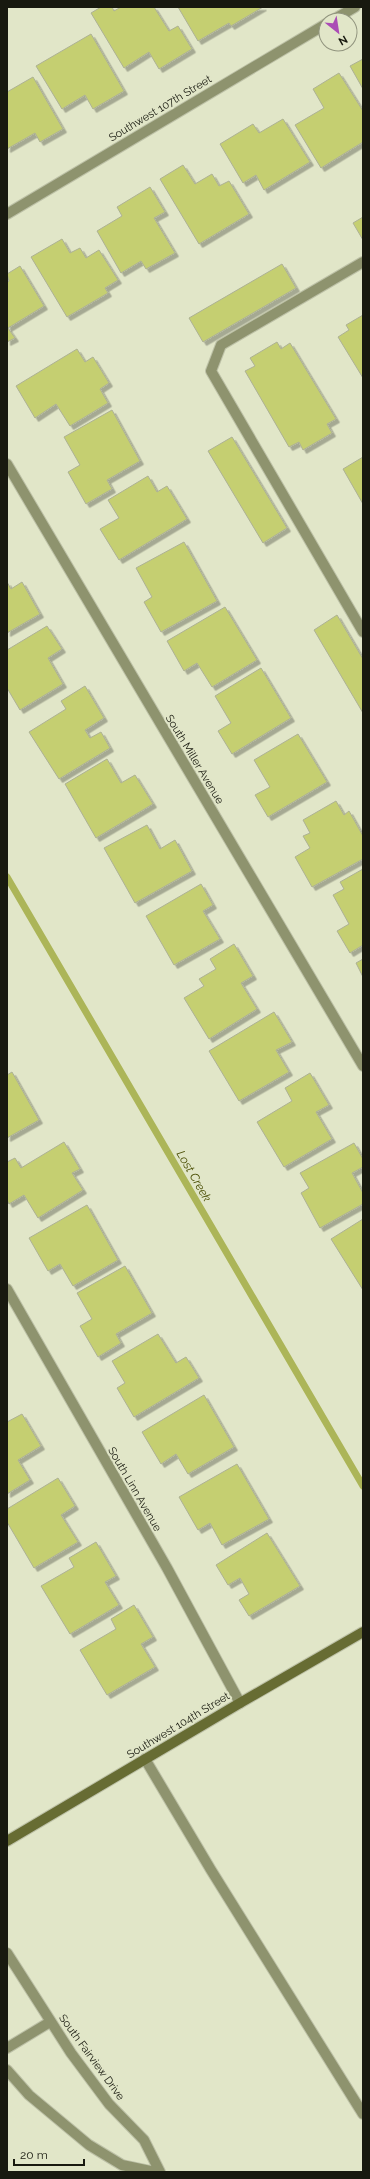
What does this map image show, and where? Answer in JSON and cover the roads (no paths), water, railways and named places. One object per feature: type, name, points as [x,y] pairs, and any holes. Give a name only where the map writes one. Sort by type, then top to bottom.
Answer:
[{"type":"main road","name":"Southwest 104th Street","points":[[7,1841],[363,1632]]},
{"type":"street","name":"Southwest 107th Street","points":[[7,214],[318,29]]},
{"type":"street","points":[[363,262],[222,345],[210,371],[363,632]]},
{"type":"street","name":"South Miller Avenue","points":[[7,464],[363,1066]]},
{"type":"street","name":"South Linn Avenue","points":[[7,1289],[167,1568],[240,1703]]},
{"type":"street","points":[[145,1759],[211,1870],[363,2114]]},
{"type":"street","name":"South Fairview Drive","points":[[7,1953],[71,2053],[109,2104],[144,2140],[160,2172]]},
{"type":"street","points":[[7,2048],[50,2022]]},
{"type":"street","points":[[7,2070],[29,2095],[89,2146],[122,2165],[155,2172]]},
{"type":"waterway","name":"Lost Creek","points":[[7,877],[363,1486]]}]
